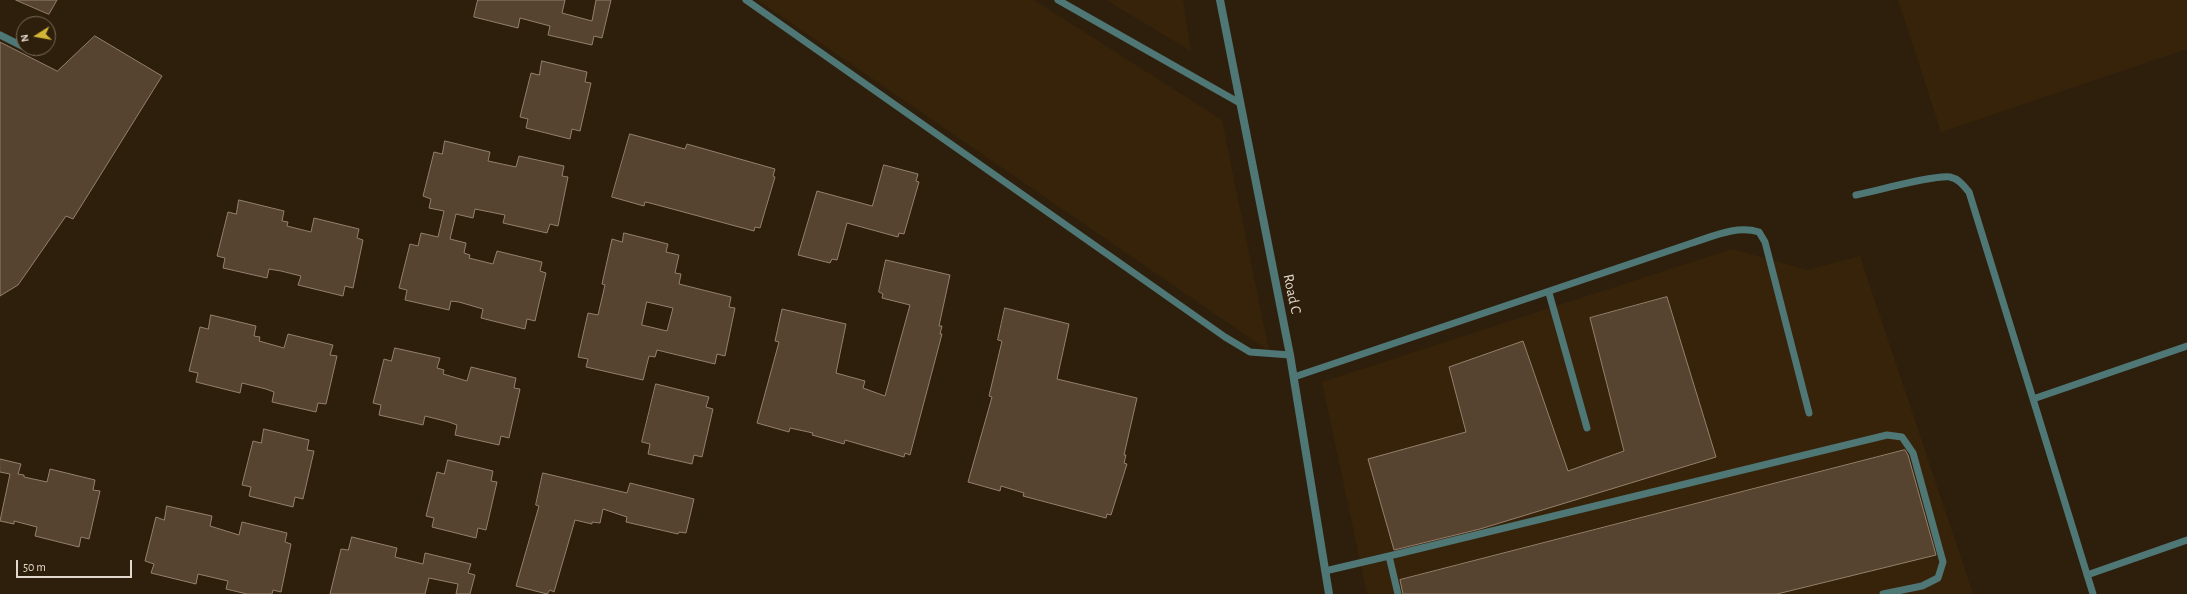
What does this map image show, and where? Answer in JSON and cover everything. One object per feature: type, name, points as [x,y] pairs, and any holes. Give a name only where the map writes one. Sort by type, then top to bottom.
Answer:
[{"type":"street","name":"Road C","points":[[1220,0],[1238,102],[1290,355],[1329,594]]},
{"type":"lane","points":[[746,0],[1224,337],[1250,352],[1290,355]]},
{"type":"lane","points":[[1058,0],[1238,102]]},
{"type":"lane","points":[[0,36],[16,44]]},
{"type":"lane","points":[[1856,195],[1926,180],[1949,177],[1960,181],[1969,192],[2093,594]]},
{"type":"lane","points":[[1294,377],[1736,230],[1748,228],[1759,232],[1765,242],[1809,413]]},
{"type":"lane","points":[[1549,293],[1587,428]]},
{"type":"lane","points":[[2033,399],[2187,346]]},
{"type":"lane","points":[[1325,571],[1887,435],[1902,437],[1913,453],[1943,562],[1938,578],[1922,586],[1883,594]]},
{"type":"lane","points":[[2087,575],[2187,540]]},
{"type":"lane","points":[[1389,556],[1398,594]]},
{"type":"shaded area","points":[[758,0],[1034,0],[1222,120],[1269,351]]},
{"type":"shaded area","points":[[1106,0],[1183,0],[1191,51]]},
{"type":"shaded area","points":[[1898,0],[2187,0],[2187,49],[1941,132]]},
{"type":"shaded area","points":[[1732,249],[1807,270],[1860,256],[1973,594],[1367,594],[1322,382]]},
{"type":"building","points":[[16,0],[57,0],[49,14]]},
{"type":"building","points":[[478,0],[565,0],[562,13],[592,21],[596,0],[611,0],[602,38],[594,36],[592,45],[548,35],[550,26],[520,18],[518,28],[474,17]]},
{"type":"building","points":[[95,36],[162,76],[73,219],[66,216],[18,285],[0,296],[0,42],[16,50],[16,56],[28,56],[57,71]]},
{"type":"building","points":[[542,61],[587,72],[585,82],[591,83],[580,131],[572,129],[570,139],[526,128],[528,119],[520,117],[531,73],[539,75]]},
{"type":"building","points":[[630,134],[685,149],[687,144],[775,169],[773,176],[775,177],[760,228],[755,227],[754,231],[650,203],[645,202],[644,206],[612,197]]},
{"type":"building","points":[[445,141],[490,152],[488,161],[516,167],[519,156],[564,166],[562,176],[568,177],[558,226],[550,224],[547,233],[503,223],[505,215],[475,209],[473,218],[456,214],[450,239],[466,243],[464,253],[470,255],[469,258],[493,264],[497,251],[542,262],[540,271],[546,273],[535,321],[527,319],[525,329],[481,318],[483,309],[459,302],[451,301],[449,310],[405,300],[407,290],[399,288],[410,244],[418,246],[421,233],[438,237],[444,211],[429,208],[431,199],[423,196],[434,152],[442,154]]},
{"type":"building","points":[[884,165],[918,174],[916,181],[919,182],[904,234],[899,233],[898,237],[847,223],[837,260],[832,259],[830,263],[798,255],[817,191],[872,206]]},
{"type":"building","points":[[239,200],[284,211],[282,221],[288,222],[287,226],[311,232],[314,218],[359,229],[357,238],[363,240],[353,288],[345,286],[343,296],[298,285],[301,276],[281,271],[269,269],[267,278],[223,268],[225,258],[217,256],[228,212],[236,214]]},
{"type":"building","points":[[624,233],[668,244],[666,252],[679,255],[675,273],[681,274],[679,284],[731,297],[729,307],[735,308],[725,356],[717,354],[715,364],[657,350],[655,357],[649,356],[643,380],[586,367],[588,359],[578,357],[588,313],[598,315],[605,285],[602,284],[612,239],[622,242]],"holes":[[[647,302],[673,308],[667,331],[642,325]]]},
{"type":"building","points":[[886,260],[950,275],[939,326],[942,326],[940,334],[942,334],[910,455],[905,453],[904,457],[845,440],[844,444],[812,435],[813,433],[790,428],[789,432],[757,423],[779,342],[775,341],[782,309],[846,324],[836,373],[865,381],[863,388],[885,396],[910,305],[882,298],[883,294],[879,292]]},
{"type":"building","points":[[1667,297],[1716,457],[1480,529],[1394,550],[1368,459],[1466,432],[1449,367],[1523,341],[1568,471],[1624,451],[1590,318]]},
{"type":"building","points":[[1005,308],[1069,324],[1057,379],[1137,398],[1124,455],[1126,455],[1124,463],[1127,464],[1111,515],[1107,514],[1106,518],[1023,496],[1024,493],[1001,486],[1000,491],[968,482],[992,397],[989,396],[1002,341],[998,340]]},
{"type":"building","points":[[211,315],[256,326],[254,336],[260,337],[259,341],[284,348],[288,334],[333,345],[330,355],[337,356],[326,404],[318,403],[316,412],[272,402],[274,392],[242,383],[240,393],[196,382],[198,373],[189,371],[200,327],[208,329]]},
{"type":"building","points":[[395,348],[440,358],[437,368],[444,370],[443,374],[467,381],[471,367],[516,378],[514,388],[520,389],[509,438],[501,436],[499,445],[455,435],[457,425],[425,416],[423,425],[379,415],[381,405],[373,403],[384,359],[391,361]]},
{"type":"building","points":[[656,384],[709,397],[706,407],[713,409],[702,457],[694,455],[692,464],[648,454],[650,444],[642,442]]},
{"type":"building","points":[[264,429],[309,440],[307,450],[314,451],[303,499],[295,497],[293,507],[249,496],[251,487],[242,485],[253,441],[261,443]]},
{"type":"building","points":[[1905,450],[1908,455],[1936,555],[1777,594],[1403,594],[1400,580]]},
{"type":"building","points":[[0,459],[21,464],[18,474],[24,475],[24,477],[47,482],[50,469],[95,480],[93,490],[100,491],[89,539],[81,537],[79,547],[35,536],[37,527],[14,521],[14,524],[0,521],[10,474],[0,472]]},
{"type":"building","points":[[448,460],[493,471],[491,481],[497,482],[486,530],[478,528],[476,538],[432,527],[434,518],[426,516],[437,472],[444,474]]},
{"type":"building","points":[[543,473],[627,493],[630,483],[694,499],[686,533],[679,532],[678,534],[626,522],[627,517],[603,509],[600,523],[592,522],[592,524],[575,520],[554,592],[550,590],[547,594],[516,586],[539,506],[536,505]]},
{"type":"building","points":[[167,506],[212,516],[210,526],[239,535],[242,522],[287,533],[285,542],[291,544],[281,592],[273,590],[272,594],[247,594],[226,589],[228,581],[198,574],[196,584],[151,573],[154,564],[145,561],[156,517],[164,520]]},
{"type":"building","points":[[352,537],[397,548],[395,557],[423,564],[425,553],[471,564],[468,573],[475,575],[470,594],[456,594],[458,584],[429,578],[425,594],[330,594],[341,549],[348,550]]}]
